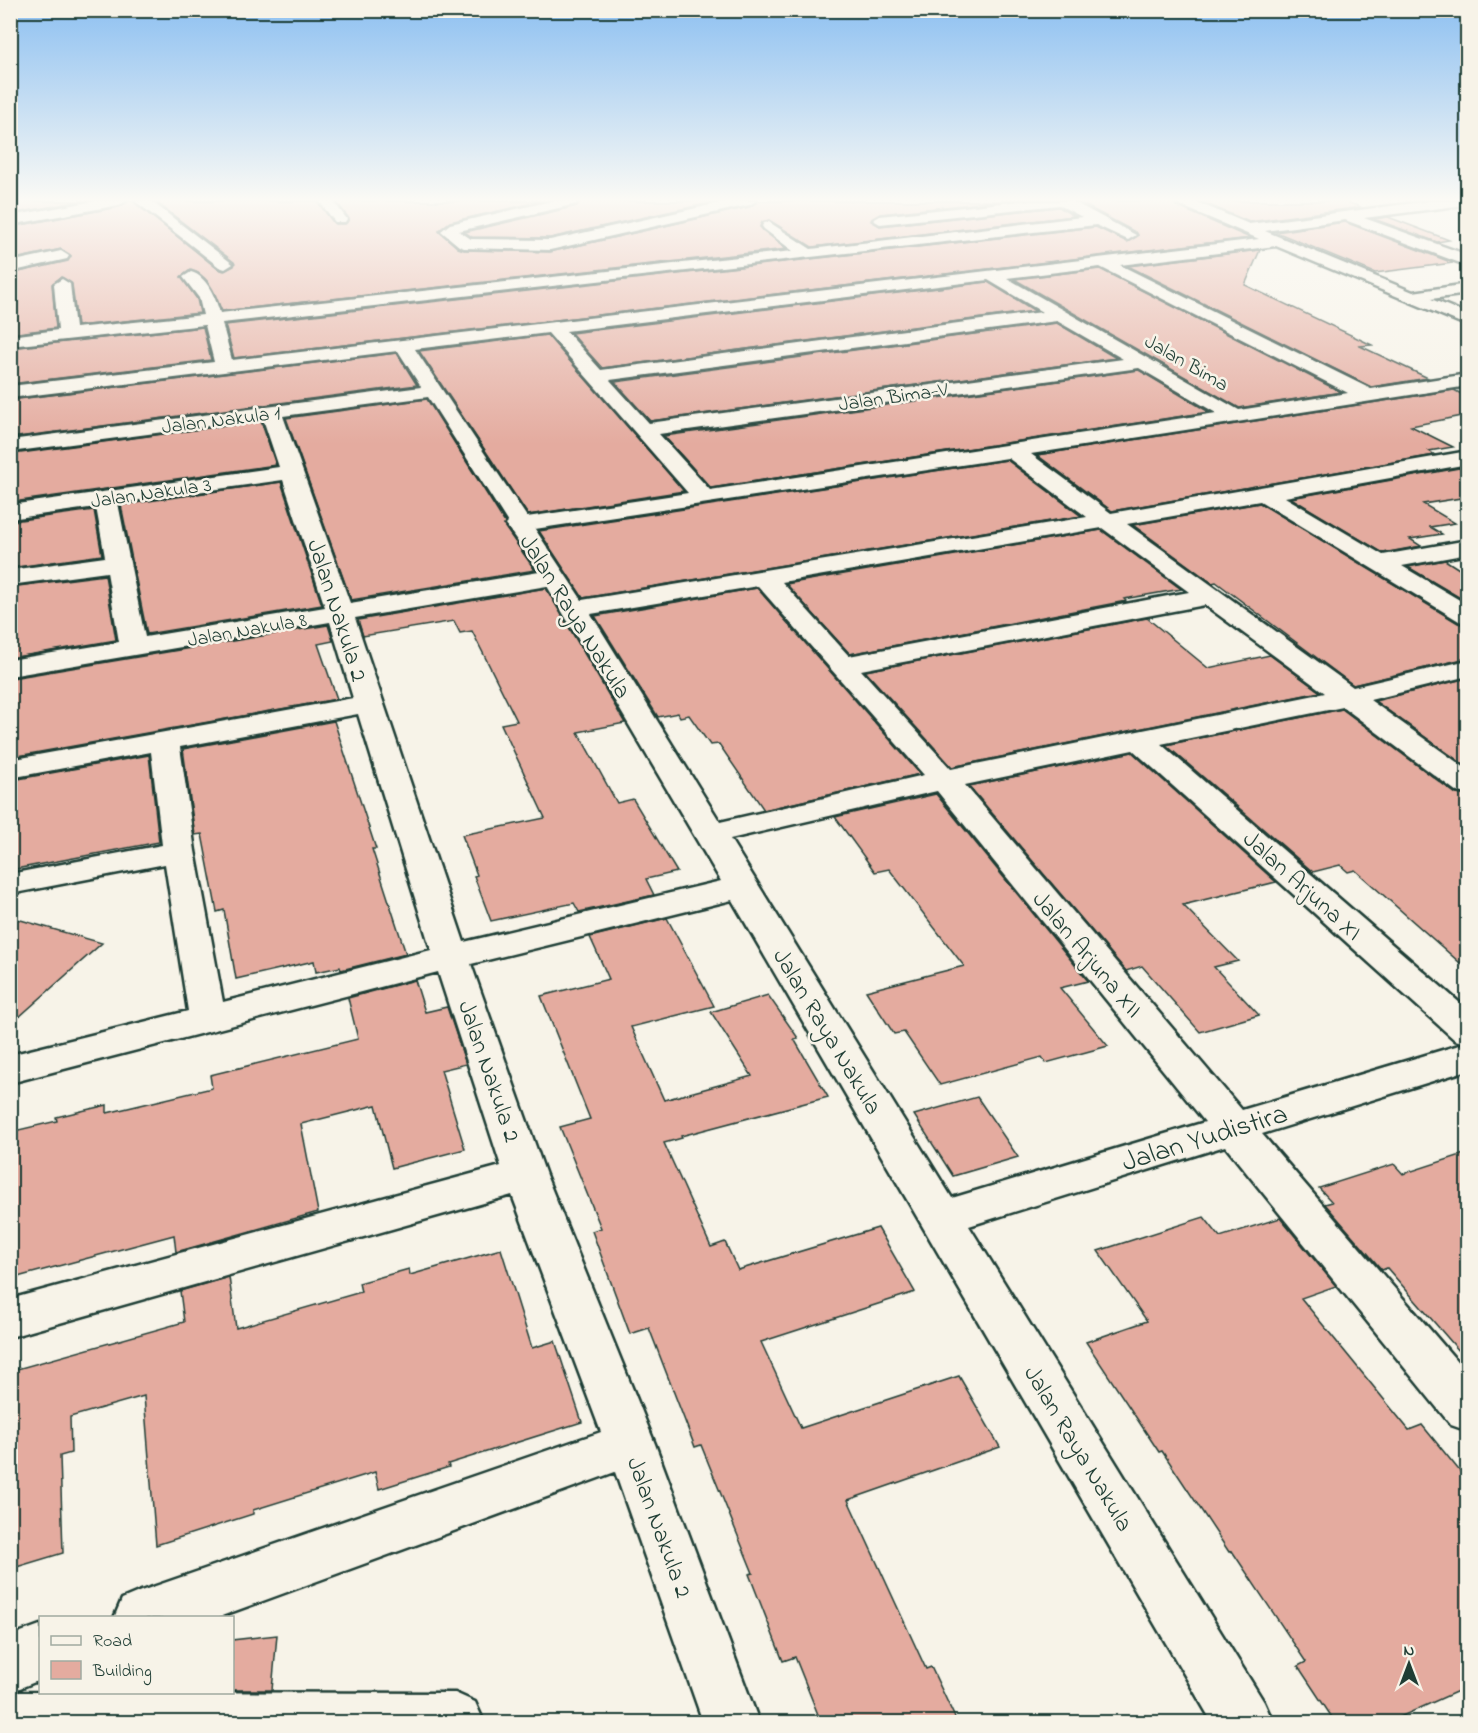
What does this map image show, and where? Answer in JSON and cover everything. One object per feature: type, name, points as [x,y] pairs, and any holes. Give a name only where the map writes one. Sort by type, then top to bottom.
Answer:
[{"type":"street","points":[[197,282],[213,296],[214,318],[225,367]]},
{"type":"street","points":[[10,340],[543,282]]},
{"type":"street","points":[[582,282],[624,320]]},
{"type":"street","points":[[10,392],[942,282]]},
{"type":"street","name":"Jalan Bima","points":[[993,282],[1059,315],[1234,416]]},
{"type":"street","points":[[1142,282],[1365,394]]},
{"type":"street","points":[[1375,282],[1467,321]]},
{"type":"street","points":[[62,284],[67,335]]},
{"type":"street","points":[[1411,297],[1467,289]]},
{"type":"street","points":[[597,376],[1059,315]]},
{"type":"street","points":[[554,329],[704,497]]},
{"type":"street","name":"Jalan Raya Nakula","points":[[404,346],[518,525],[575,609],[1244,1722]]},
{"type":"street","name":"Jalan Bima-V","points":[[642,430],[1143,362]]},
{"type":"street","points":[[112,380],[130,430]]},
{"type":"street","points":[[518,525],[1012,452],[1365,394],[1461,385]]},
{"type":"street","name":"Jalan Nakula 1","points":[[10,446],[432,391]]},
{"type":"street","name":"Jalan Nakula 2","points":[[271,412],[340,613],[451,957],[525,1175],[630,1444],[731,1722]]},
{"type":"street","points":[[1012,452],[1108,520],[1467,785]]},
{"type":"street","points":[[575,609],[1264,494],[1467,457]]},
{"type":"street","name":"Jalan Nakula 3","points":[[10,512],[291,472]]},
{"type":"street","points":[[1264,494],[1467,616]]},
{"type":"street","points":[[106,499],[134,648]]},
{"type":"street","points":[[1377,563],[1467,547]]},
{"type":"street","points":[[10,578],[117,563]]},
{"type":"street","name":"Jalan Nakula 8","points":[[10,668],[554,577]]},
{"type":"street","name":"Jalan Arjuna XII","points":[[764,577],[944,780],[1467,1410]]},
{"type":"street","points":[[844,665],[1210,596]]},
{"type":"street","points":[[709,834],[944,780],[1348,697],[1467,668]]},
{"type":"street","points":[[10,769],[368,704]]},
{"type":"street","name":"Jalan Arjuna XI","points":[[1139,740],[1467,1031]]},
{"type":"street","points":[[164,741],[179,850],[208,1020]]},
{"type":"street","points":[[10,884],[179,850]]},
{"type":"street","points":[[10,1069],[451,957],[741,887]]},
{"type":"street","name":"Jalan Yudistira","points":[[940,1218],[1467,1056]]},
{"type":"street","points":[[10,1318],[525,1175]]},
{"type":"street","points":[[144,1616],[630,1444]]},
{"type":"street","points":[[10,1664],[39,1653]]},
{"type":"street","points":[[10,1721],[455,1722]]},
{"type":"building","points":[[10,282],[55,282],[52,284],[56,328],[10,334]]},
{"type":"building","points":[[69,282],[185,282],[197,299],[200,313],[77,326],[72,284]]},
{"type":"building","points":[[208,282],[487,282],[222,311]]},
{"type":"building","points":[[608,282],[879,282],[234,358],[225,325]]},
{"type":"building","points":[[988,282],[1035,311],[602,368],[571,333]]},
{"type":"building","points":[[1019,282],[1125,282],[1341,392],[1239,408]]},
{"type":"building","points":[[1160,282],[1246,282],[1245,285],[1372,345],[1360,346],[1428,378],[1371,387]]},
{"type":"building","points":[[1057,323],[1116,358],[650,421],[615,382]]},
{"type":"building","points":[[203,327],[211,360],[10,384],[10,348]]},
{"type":"building","points":[[547,335],[684,491],[528,515],[419,351]]},
{"type":"building","points":[[397,353],[417,385],[10,438],[10,400]]},
{"type":"building","points":[[1139,370],[1209,412],[711,488],[664,436]]},
{"type":"building","points":[[1454,390],[1467,397],[1467,415],[1411,426],[1453,447],[1429,451],[1435,455],[1112,511],[1037,455]]},
{"type":"building","points":[[427,399],[505,523],[504,526],[535,570],[351,600],[286,418]]},
{"type":"building","points":[[261,421],[276,465],[13,502],[13,454]]},
{"type":"building","points":[[1007,460],[1081,516],[583,598],[539,531]]},
{"type":"building","points":[[1459,468],[1467,472],[1467,497],[1423,504],[1455,523],[1430,527],[1442,534],[1410,539],[1421,546],[1383,553],[1291,498]]},
{"type":"building","points":[[281,482],[322,605],[147,634],[121,505]]},
{"type":"building","points":[[1260,503],[1458,623],[1467,626],[1467,658],[1353,685],[1216,582],[1212,583],[1133,525]]},
{"type":"building","points":[[94,510],[102,555],[10,568],[13,521]]},
{"type":"building","points":[[1101,530],[1181,589],[850,654],[786,584]]},
{"type":"building","points":[[1445,560],[1467,574],[1467,602],[1408,567]]},
{"type":"building","points":[[105,575],[116,640],[10,658],[10,587]]},
{"type":"building","points":[[546,588],[625,723],[578,732],[617,803],[633,799],[677,872],[646,879],[654,895],[579,912],[574,903],[491,921],[462,835],[545,818],[501,724],[517,721],[472,631],[460,633],[454,621],[363,636],[358,620]]},
{"type":"building","points":[[757,588],[920,774],[764,810],[719,744],[710,745],[689,715],[680,717],[678,713],[658,717],[595,616]]},
{"type":"building","points":[[1147,618],[1208,668],[1270,655],[1320,692],[952,767],[865,671]]},
{"type":"building","points":[[328,625],[333,641],[318,644],[337,699],[12,757],[12,678]]},
{"type":"building","points":[[1467,678],[1467,767],[1375,701]]},
{"type":"building","points":[[1342,709],[1456,794],[1467,796],[1467,969],[1355,870],[1348,872],[1340,865],[1313,872],[1166,745]]},
{"type":"building","points":[[334,721],[376,849],[372,849],[406,954],[341,970],[340,967],[316,972],[314,961],[236,979],[224,910],[217,912],[202,834],[195,835],[183,749]]},
{"type":"building","points":[[1132,752],[1276,882],[1183,905],[1238,961],[1214,967],[1259,1015],[1200,1032],[1142,966],[1126,971],[969,786]]},
{"type":"building","points":[[149,755],[159,842],[10,870],[13,780]]},
{"type":"building","points":[[936,794],[1088,981],[1060,988],[1108,1046],[1046,1063],[1042,1057],[940,1085],[904,1032],[894,1034],[866,991],[964,966],[889,869],[875,872],[835,817]]},
{"type":"building","points":[[10,917],[102,943],[10,1025]]},
{"type":"building","points":[[667,918],[714,1006],[631,1027],[664,1100],[752,1076],[711,1012],[768,995],[798,1038],[794,1039],[828,1097],[681,1136],[682,1138],[664,1143],[711,1247],[725,1242],[738,1270],[878,1228],[915,1292],[761,1342],[801,1428],[959,1376],[1000,1447],[848,1500],[926,1669],[931,1667],[957,1722],[821,1722],[795,1657],[783,1661],[749,1574],[753,1573],[701,1445],[695,1447],[649,1328],[630,1334],[592,1231],[601,1228],[560,1127],[590,1119],[541,996],[609,979],[590,937]]},
{"type":"building","points":[[415,980],[425,1012],[447,1007],[466,1064],[441,1070],[465,1149],[392,1168],[376,1105],[301,1124],[318,1212],[176,1252],[174,1235],[10,1279],[10,1132],[57,1121],[56,1117],[107,1105],[107,1113],[212,1088],[210,1075],[358,1039],[348,998]]},
{"type":"building","points":[[977,1097],[1018,1157],[953,1176],[914,1115]]},
{"type":"building","points":[[1467,1153],[1467,1360],[1387,1268],[1382,1270],[1325,1204],[1332,1202],[1319,1188],[1394,1164],[1403,1174]]},
{"type":"building","points":[[1204,1217],[1220,1237],[1280,1218],[1336,1286],[1301,1298],[1409,1430],[1422,1425],[1467,1480],[1467,1687],[1389,1722],[1335,1722],[1298,1666],[1306,1662],[1162,1451],[1159,1452],[1086,1342],[1147,1321],[1098,1251]]},
{"type":"building","points":[[501,1249],[532,1348],[555,1341],[582,1422],[448,1464],[449,1467],[379,1489],[375,1472],[253,1510],[253,1514],[156,1545],[144,1396],[70,1417],[71,1453],[60,1456],[63,1553],[10,1569],[10,1371],[184,1322],[180,1291],[229,1277],[236,1328],[361,1292],[359,1283],[409,1269],[410,1275]]},
{"type":"building","points":[[277,1635],[272,1690],[234,1690],[234,1640]]}]
